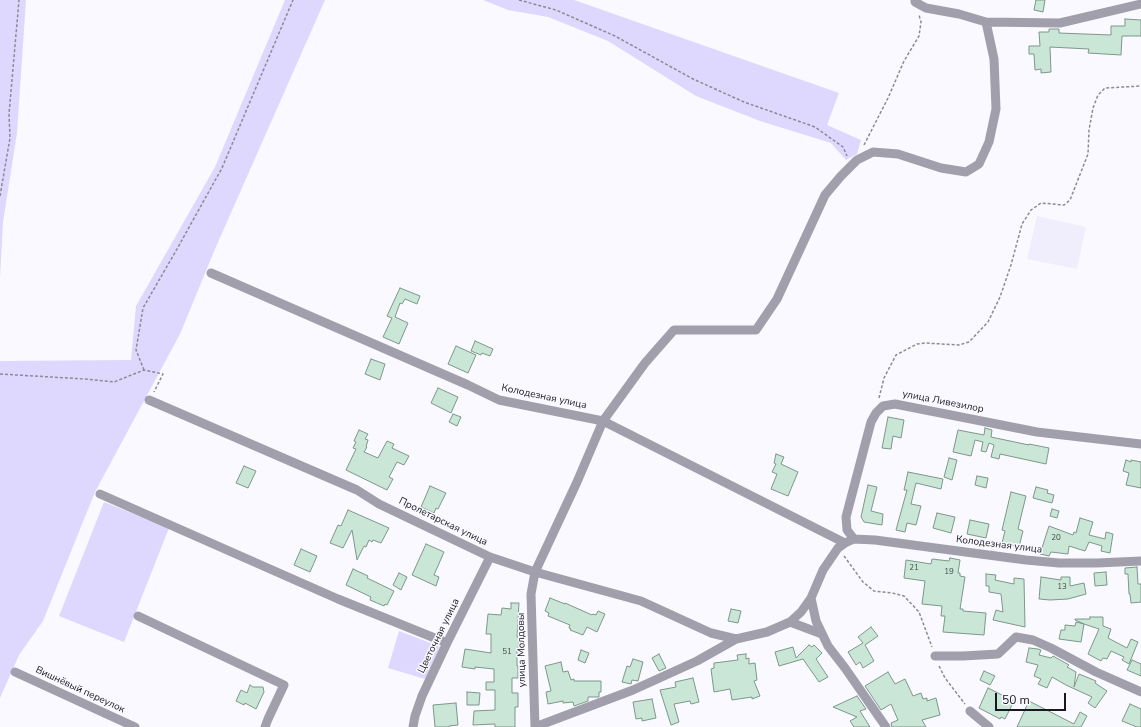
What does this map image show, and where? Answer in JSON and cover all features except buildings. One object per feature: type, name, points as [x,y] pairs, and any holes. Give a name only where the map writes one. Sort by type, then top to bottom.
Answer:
[{"type":"street","points":[[915,1],[926,8],[959,14],[986,22],[1060,23],[1141,4]]},
{"type":"street","points":[[852,165],[857,160],[873,152],[898,154],[941,168],[966,172],[978,164],[989,142],[996,109],[994,59],[986,22]]},
{"type":"street","name":"улица Молдовы","points":[[535,727],[531,594],[535,572],[577,482],[603,421],[645,363],[674,330],[756,330],[777,299],[825,195],[852,165]]},
{"type":"street","name":"Колодезная улица","points":[[211,273],[468,385],[499,400],[603,421],[846,544],[875,540],[1059,563],[1141,561]]},
{"type":"street","name":"Пролетарская улица","points":[[149,400],[357,490],[379,504],[490,557],[535,572],[641,601],[711,633],[736,639]]},
{"type":"street","name":"улица Ливезилор","points":[[876,413],[883,406],[895,404],[1037,432],[1141,444]]},
{"type":"street","points":[[846,544],[846,517],[871,422],[876,413]]},
{"type":"street","points":[[100,494],[338,600],[447,643]]},
{"type":"street","name":"Пролетарская улица","points":[[535,727],[633,690],[697,661],[736,639],[767,632],[790,622],[801,612],[811,598],[822,570],[846,544]]},
{"type":"street","name":"Цветочная улица","points":[[413,727],[422,696],[490,557]]},
{"type":"street","points":[[811,598],[816,621],[828,646],[886,727]]},
{"type":"street","points":[[138,616],[284,685],[265,727]]},
{"type":"street","points":[[790,622],[822,634]]},
{"type":"street","points":[[935,656],[998,654],[1016,637],[1033,640],[1096,672],[1141,692]]},
{"type":"street","name":"Вишнёвый переулок","points":[[15,672],[135,727]]},
{"type":"street","points":[[970,711],[989,727]]},
{"type":"path","points":[[0,196],[10,138],[9,114],[19,0]]},
{"type":"path","points":[[144,370],[136,350],[143,308],[222,168],[293,0]]},
{"type":"path","points":[[519,0],[556,10],[615,36],[693,79],[744,102],[815,127],[843,147],[852,165]]},
{"type":"path","points":[[864,146],[888,98],[904,61],[919,36],[921,22],[915,1]]},
{"type":"path","points":[[876,413],[884,378],[896,355],[916,344],[925,343],[959,345],[969,342],[988,322],[1000,297],[1011,265],[1022,224],[1031,210],[1041,203],[1064,206],[1070,200],[1088,154],[1089,130],[1093,108],[1098,95],[1105,88],[1141,86]]},
{"type":"path","points":[[0,374],[85,378],[114,382],[144,370],[163,374],[149,400]]},
{"type":"path","points":[[846,544],[863,582],[874,591],[904,596],[919,612],[935,656],[945,678],[970,711]]},
{"type":"shaded area","points":[[0,0],[26,0],[17,133],[3,222],[0,278]]},
{"type":"shaded area","points":[[285,0],[325,0],[215,249],[180,334],[95,492],[43,621],[19,655],[0,698],[0,361],[131,360],[136,306],[215,167]]},
{"type":"shaded area","points":[[483,0],[574,0],[839,93],[827,125],[861,140],[857,154],[846,160],[831,143],[760,121],[696,96],[608,41],[548,17],[508,10]]},
{"type":"shaded area","points":[[1037,216],[1086,227],[1077,269],[1027,259]]},
{"type":"shaded area","points":[[104,502],[169,528],[124,642],[59,616]]},
{"type":"shaded area","points":[[399,631],[441,647],[425,679],[388,668]]}]
